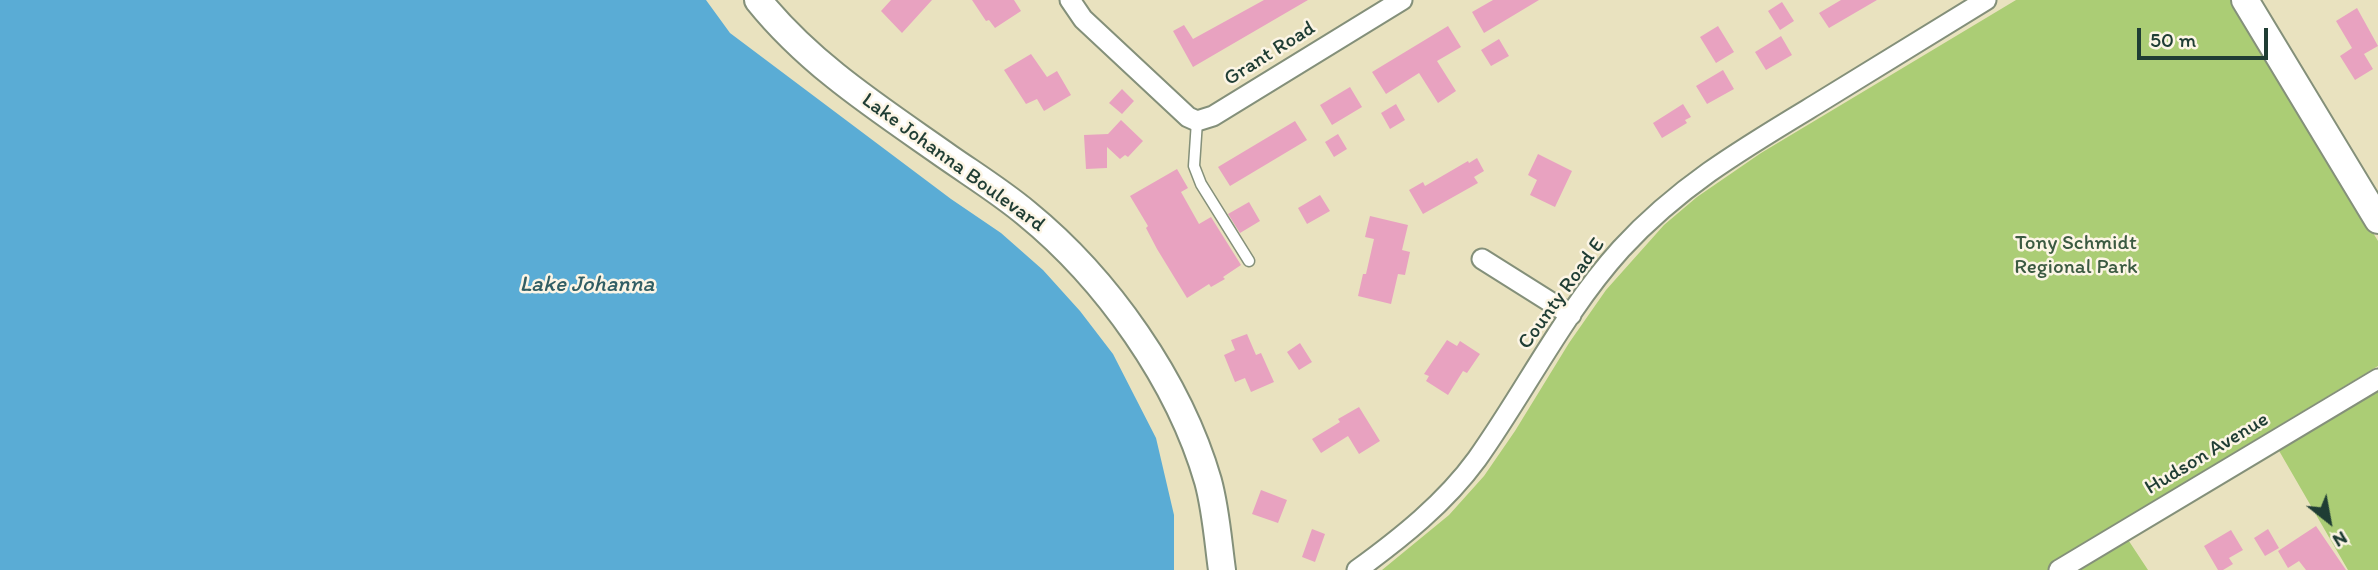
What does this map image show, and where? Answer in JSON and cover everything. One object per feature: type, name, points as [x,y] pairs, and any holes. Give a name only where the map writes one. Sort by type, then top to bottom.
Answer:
[{"type":"street","name":"Lake Johanna Boulevard","points":[[758,0],[807,53],[848,87],[1026,213],[1063,246],[1094,280],[1153,362],[1195,440],[1209,484],[1223,570]]},
{"type":"street","points":[[1070,0],[1083,19],[1188,117],[1196,121]]},
{"type":"street","name":"Grant Road","points":[[1196,121],[1213,117],[1402,0]]},
{"type":"street","name":"County Road E","points":[[1357,570],[1411,528],[1446,496],[1475,461],[1594,281],[1635,234],[1680,192],[1712,168],[1986,0]]},
{"type":"street","points":[[2245,0],[2378,220]]},
{"type":"street","points":[[1482,259],[1571,315]]},
{"type":"street","name":"Hudson Avenue","points":[[2059,570],[2378,379]]},
{"type":"lane","points":[[1196,121],[1194,166],[1201,184],[1249,261]]},
{"type":"green space","name":"Tony Schmidt Regional Park","points":[[2016,0],[2231,0],[2378,241],[2378,366],[2117,523],[2148,570],[1382,570],[1449,515],[1484,476],[1606,290],[1664,225],[1697,197],[1761,153]]},
{"type":"green space","points":[[2378,390],[2378,570],[2348,570],[2278,449]]},
{"type":"water","name":"Lake Johanna","points":[[0,0],[706,0],[730,33],[951,199],[1001,233],[1043,270],[1080,311],[1113,354],[1156,438],[1174,515],[1174,570],[0,570]]},
{"type":"building","points":[[891,0],[932,0],[902,33],[881,11]]},
{"type":"building","points":[[972,0],[1014,0],[1021,11],[995,28],[989,20],[986,21]]},
{"type":"building","points":[[1264,0],[1308,0],[1193,67],[1173,31],[1184,25],[1193,39]]},
{"type":"building","points":[[1493,0],[1539,0],[1484,33],[1472,12]]},
{"type":"building","points":[[1841,0],[1877,0],[1829,28],[1819,13]]},
{"type":"building","points":[[1782,2],[1794,21],[1780,30],[1768,11]]},
{"type":"building","points":[[2357,8],[2378,46],[2364,54],[2373,69],[2355,80],[2340,56],[2352,48],[2336,21]]},
{"type":"building","points":[[1448,26],[1461,47],[1437,61],[1456,91],[1438,103],[1419,73],[1386,94],[1372,72]]},
{"type":"building","points":[[1718,26],[1734,52],[1716,63],[1700,37]]},
{"type":"building","points":[[1781,36],[1792,55],[1766,70],[1755,52]]},
{"type":"building","points":[[1499,39],[1509,56],[1491,66],[1481,50]]},
{"type":"building","points":[[1031,54],[1047,77],[1057,71],[1071,95],[1044,111],[1037,99],[1026,104],[1004,70]]},
{"type":"building","points":[[1723,70],[1734,89],[1707,104],[1696,86]]},
{"type":"building","points":[[1350,87],[1362,107],[1332,125],[1320,105]]},
{"type":"building","points":[[1122,89],[1134,101],[1122,114],[1109,103]]},
{"type":"building","points":[[1396,104],[1405,120],[1390,129],[1381,113]]},
{"type":"building","points":[[1683,104],[1691,117],[1685,120],[1687,123],[1662,138],[1653,123]]},
{"type":"building","points":[[1121,120],[1143,141],[1128,157],[1125,155],[1120,159],[1107,147],[1107,168],[1086,169],[1084,135],[1108,134]]},
{"type":"building","points":[[1295,121],[1307,140],[1230,186],[1218,167]]},
{"type":"building","points":[[1338,134],[1347,149],[1334,157],[1325,142]]},
{"type":"building","points":[[1538,154],[1572,171],[1555,207],[1530,195],[1537,180],[1528,175]]},
{"type":"building","points":[[1477,158],[1484,171],[1474,177],[1478,183],[1423,214],[1409,190],[1423,182],[1425,186]]},
{"type":"building","points":[[1177,169],[1188,188],[1181,192],[1199,224],[1211,217],[1241,265],[1223,277],[1225,279],[1211,287],[1209,284],[1187,298],[1157,249],[1146,228],[1148,226],[1130,196]]},
{"type":"building","points":[[1320,195],[1330,211],[1307,224],[1298,208]]},
{"type":"building","points":[[1249,202],[1260,221],[1240,233],[1228,214]]},
{"type":"building","points":[[1370,216],[1408,225],[1402,250],[1410,252],[1405,275],[1398,274],[1391,304],[1358,296],[1374,239],[1365,237]]},
{"type":"building","points":[[1247,334],[1256,355],[1261,353],[1274,382],[1251,392],[1245,378],[1235,382],[1224,355],[1235,350],[1231,340]]},
{"type":"building","points":[[1447,340],[1457,346],[1460,341],[1480,354],[1467,373],[1463,371],[1448,395],[1426,381],[1429,376],[1424,374]]},
{"type":"building","points":[[1300,343],[1312,362],[1299,370],[1287,352]]},
{"type":"building","points":[[1359,407],[1380,441],[1359,454],[1348,436],[1321,453],[1312,439]]},
{"type":"building","points":[[1261,490],[1287,500],[1278,523],[1252,514]]},
{"type":"building","points":[[2316,526],[2346,570],[2306,570],[2299,561],[2288,568],[2278,551]]},
{"type":"building","points":[[1312,529],[1325,534],[1315,562],[1302,557]]},
{"type":"building","points":[[2268,529],[2279,548],[2265,556],[2254,538]]},
{"type":"building","points":[[2231,530],[2243,550],[2229,558],[2233,564],[2218,570],[2204,546]]}]
